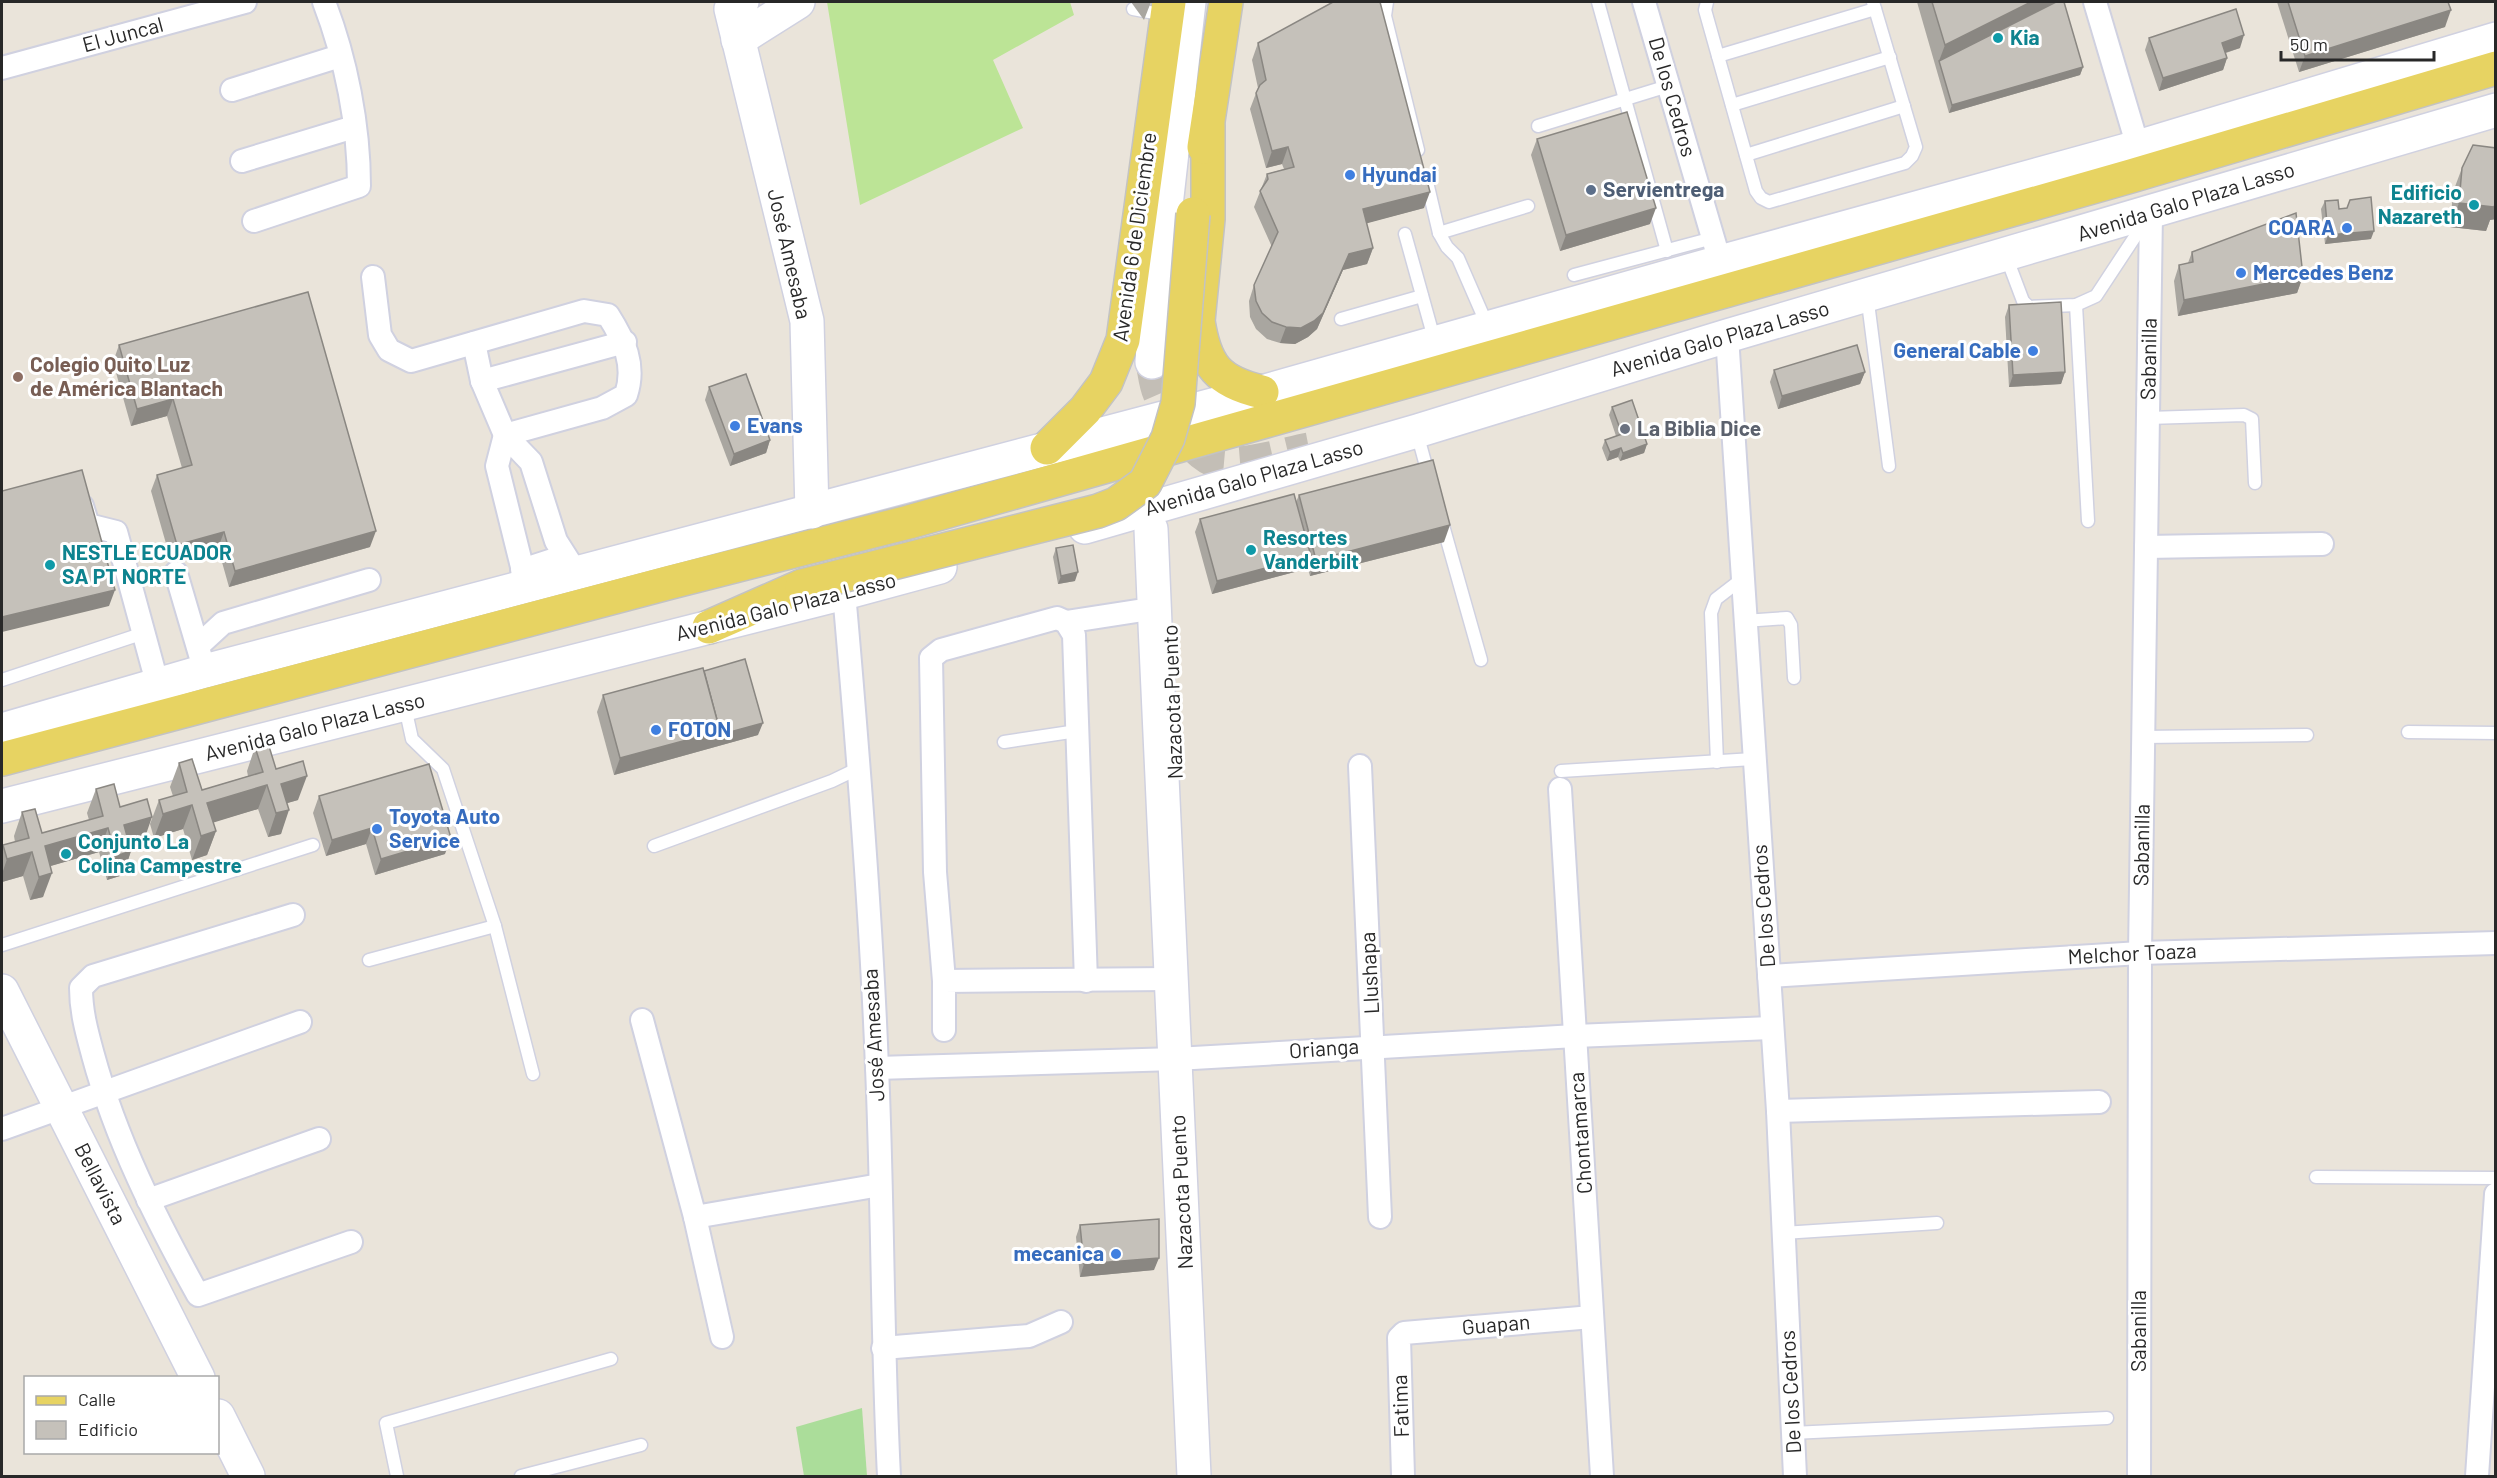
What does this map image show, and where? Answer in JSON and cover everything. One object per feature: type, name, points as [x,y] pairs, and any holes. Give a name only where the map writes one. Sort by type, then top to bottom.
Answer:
[{"type":"main road","points":[[735,13],[798,2]]},
{"type":"main road","points":[[709,627],[802,586],[1098,511],[1116,504],[1145,483],[1168,438],[1178,403],[1194,214],[1226,2]]},
{"type":"main road","name":"Avenida 6 de Diciembre","points":[[1152,362],[1175,6]]},
{"type":"main road","name":"Avenida 6 de Diciembre","points":[[1047,448],[1085,410],[1106,382],[1123,340],[1175,6]]},
{"type":"main road","name":"José Amesaba","points":[[735,13],[807,321],[812,512]]},
{"type":"main road","points":[[2,730],[158,686],[201,659],[524,579],[571,565],[812,512],[1262,392],[1488,328],[1717,250],[2138,147],[2496,39]]},
{"type":"main road","name":"Avenida Galo Plaza Lasso","points":[[2,759],[671,582],[909,522],[2131,176],[2496,68]]},
{"type":"main road","name":"Avenida Galo Plaza Lasso","points":[[2,778],[930,534],[1505,375],[2496,91]]},
{"type":"main road","name":"Avenida Galo Plaza Lasso","points":[[2,806],[844,593],[1111,520],[2496,110]]},
{"type":"main road","points":[[1208,126],[1208,219],[1198,321],[1201,338],[1212,365],[1221,376],[1238,387],[1262,392]]},
{"type":"main road","points":[[1311,448],[1577,381]]},
{"type":"main road","name":"Nazacota Puento","points":[[1166,908],[1176,866],[1167,521],[1171,511],[1182,500]]},
{"type":"main road","points":[[1111,520],[1126,534],[1134,549],[1151,866],[1166,908]]},
{"type":"main road","name":"Nazacota Puento","points":[[1150,530],[1194,1476]]},
{"type":"main road","name":"Bellavista","points":[[4,1000],[62,1108],[197,1376]]},
{"type":"main road","points":[[219,1418],[248,1476]]},
{"type":"street","name":"El Juncal","points":[[2,68],[245,2]]},
{"type":"street","points":[[254,221],[359,186],[359,163],[354,127],[340,56],[324,2]]},
{"type":"street","name":"De los Cedros","points":[[1644,2],[1717,250]]},
{"type":"street","points":[[2095,2],[2138,147]]},
{"type":"street","points":[[232,90],[340,56]]},
{"type":"street","points":[[242,161],[354,127]]},
{"type":"street","name":"Sabanilla","points":[[2139,1476],[2140,953],[2151,213]]},
{"type":"street","points":[[374,277],[380,335],[389,350],[411,361],[584,311],[608,315],[625,342],[631,379],[627,395],[602,408],[505,435]]},
{"type":"street","name":"De los Cedros","points":[[1727,336],[1778,1112],[1795,1476]]},
{"type":"street","points":[[482,381],[625,342]]},
{"type":"street","points":[[474,343],[482,381],[505,435],[531,462],[556,541],[571,565]]},
{"type":"street","points":[[505,435],[497,466],[524,579]]},
{"type":"street","points":[[76,487],[88,525],[116,532],[158,686]]},
{"type":"street","points":[[2146,547],[2322,544]]},
{"type":"street","points":[[176,573],[201,659]]},
{"type":"street","points":[[201,659],[224,623],[369,580]]},
{"type":"street","name":"José Amesaba","points":[[844,593],[859,768],[877,1068],[883,1348],[889,1476]]},
{"type":"street","points":[[944,1030],[944,981],[935,872],[929,680],[931,658],[941,650],[1052,618],[1066,622],[1137,611]]},
{"type":"street","points":[[1066,622],[1074,635],[1086,981]]},
{"type":"street","name":"Llushapa","points":[[1360,766],[1380,1216]]},
{"type":"street","name":"Chontamarca","points":[[1560,780],[1602,1476]]},
{"type":"street","points":[[293,915],[93,976],[81,988],[81,1009],[103,1091],[148,1200],[198,1295],[351,1242]]},
{"type":"street","name":"Melchor Toaza","points":[[1768,976],[2140,953],[2496,943]]},
{"type":"street","points":[[944,981],[1170,979]]},
{"type":"street","points":[[642,1020],[695,1217],[722,1337]]},
{"type":"street","points":[[2,1129],[300,1022]]},
{"type":"street","name":"Orianga","points":[[877,1068],[1176,1059],[1374,1046],[1772,1028]]},
{"type":"street","points":[[1778,1112],[2099,1102]]},
{"type":"street","points":[[148,1200],[319,1139]]},
{"type":"street","points":[[695,1217],[880,1185]]},
{"type":"street","points":[[2477,1476],[2496,1194]]},
{"type":"street","name":"Guapan","points":[[1401,1335],[1592,1317]]},
{"type":"street","points":[[883,1348],[1029,1336],[1062,1322]]},
{"type":"street","name":"Fatima","points":[[1401,1335],[1403,1476]]},
{"type":"lane","points":[[1387,2],[1385,16],[1439,233],[1447,247],[1458,258],[1488,328]]},
{"type":"lane","points":[[1598,2],[1667,250]]},
{"type":"lane","points":[[1707,2],[1705,10],[1756,191],[1761,198],[1769,202],[1905,163],[1912,156],[1916,147],[1874,5],[1718,56]]},
{"type":"lane","points":[[1133,9],[1175,6]]},
{"type":"lane","points":[[1732,105],[1890,57]]},
{"type":"lane","points":[[1538,126],[1668,86]]},
{"type":"lane","points":[[1746,155],[1904,106]]},
{"type":"lane","points":[[1439,233],[1528,206]]},
{"type":"lane","points":[[2006,255],[2023,301],[2029,307],[2076,305],[2096,296],[2151,213]]},
{"type":"lane","points":[[1405,234],[1436,343]]},
{"type":"lane","points":[[1574,275],[1667,250],[1717,250]]},
{"type":"lane","points":[[1867,295],[1889,466]]},
{"type":"lane","points":[[1341,320],[1422,296]]},
{"type":"lane","points":[[2076,305],[2088,521]]},
{"type":"lane","points":[[2148,418],[2244,415],[2252,419],[2255,483]]},
{"type":"lane","points":[[1417,431],[1481,660]]},
{"type":"lane","points":[[1718,762],[1711,613],[1716,599],[1742,579]]},
{"type":"lane","points":[[1744,621],[1787,618],[1791,625],[1794,678]]},
{"type":"lane","points":[[2,680],[144,633]]},
{"type":"lane","points":[[404,705],[412,739],[443,769],[495,926],[533,1074]]},
{"type":"lane","points":[[1004,742],[1077,731]]},
{"type":"lane","points":[[2408,732],[2496,733]]},
{"type":"lane","points":[[2143,737],[2307,735]]},
{"type":"lane","points":[[1560,780],[1753,759]]},
{"type":"lane","points":[[654,846],[832,781],[859,768]]},
{"type":"lane","points":[[2,945],[313,845]]},
{"type":"lane","points":[[369,960],[495,926]]},
{"type":"lane","points":[[2316,1177],[2496,1178]]},
{"type":"lane","points":[[1783,1233],[1937,1223]]},
{"type":"lane","points":[[397,1476],[386,1423],[611,1359]]},
{"type":"lane","points":[[1792,1432],[2107,1418]]},
{"type":"lane","points":[[521,1476],[640,1445]]},
{"type":"green space","points":[[827,2],[1070,2],[1074,15],[993,60],[1023,128],[860,205]]},
{"type":"green space","points":[[862,1408],[867,1476],[804,1476],[796,1427]]},
{"type":"building","name":"Hyundai","points":[[1333,2],[1380,2],[1430,192],[1363,209],[1373,248],[1349,254],[1323,313],[1301,328],[1286,327],[1272,322],[1262,313],[1256,301],[1254,285],[1278,232],[1260,191],[1268,179],[1267,174],[1294,167],[1288,147],[1272,151],[1256,93],[1266,80],[1258,43]]},
{"type":"building","points":[[1932,2],[2031,2],[1945,45]]},
{"type":"building","points":[[2056,2],[2064,2],[2083,67],[1952,105],[1939,61]]},
{"type":"building","points":[[2288,2],[2448,2],[2451,10],[2305,56]]},
{"type":"building","points":[[2236,9],[2244,35],[2222,43],[2227,58],[2163,78],[2149,38]]},
{"type":"building","name":"Servientrega","points":[[1627,112],[1656,208],[1566,235],[1537,139]]},
{"type":"building","points":[[2473,145],[2496,148],[2496,202],[2494,207],[2459,203],[2462,168]]},
{"type":"building","name":"COARA","points":[[2371,197],[2374,231],[2328,235],[2325,201],[2338,200],[2339,209],[2347,208],[2350,200]]},
{"type":"building","name":"Mercedes Benz","points":[[2296,213],[2303,276],[2184,300],[2179,265],[2193,262],[2192,252]]},
{"type":"building","points":[[308,292],[376,531],[235,571],[224,532],[177,545],[157,475],[192,465],[173,399],[137,409],[119,345]]},
{"type":"building","name":"General Cable","points":[[2061,302],[2065,372],[2013,375],[2009,305]]},
{"type":"building","points":[[1857,345],[1865,372],[1782,396],[1774,370]]},
{"type":"building","name":"Evans","points":[[746,374],[770,440],[734,454],[709,387]]},
{"type":"building","name":"La Biblia Dice","points":[[1632,400],[1647,444],[1623,453],[1621,448],[1610,452],[1605,440],[1622,434],[1612,407]]},
{"type":"building","points":[[1433,460],[1450,525],[1316,560],[1299,495]]},
{"type":"building","name":"NESTLE ECUADOR SA PT NORTE","points":[[82,470],[115,590],[2,617],[2,491]]},
{"type":"building","name":"Resortes Vanderbilt","points":[[1294,494],[1311,556],[1217,581],[1200,519]]},
{"type":"building","points":[[1073,545],[1078,572],[1061,576],[1056,548]]},
{"type":"building","name":"FOTON","points":[[745,659],[763,723],[719,735],[720,731],[704,671]]},
{"type":"building","name":"FOTON","points":[[703,668],[720,731],[620,758],[603,695]]},
{"type":"building","points":[[268,743],[276,769],[303,761],[307,776],[281,784],[289,810],[276,813],[267,785],[207,803],[216,831],[201,836],[192,805],[163,814],[159,800],[187,792],[179,763],[192,759],[202,790],[263,772],[255,747]]},
{"type":"building","name":"Toyota Auto Service","points":[[429,764],[451,838],[381,859],[372,828],[332,840],[319,796]]},
{"type":"building","points":[[114,784],[120,807],[147,799],[152,817],[124,825],[131,851],[116,856],[108,828],[45,846],[52,873],[39,877],[32,852],[7,859],[3,845],[29,838],[22,812],[35,809],[42,833],[103,816],[96,789]]},
{"type":"building","name":"mecanica","points":[[1159,1219],[1159,1258],[1084,1264],[1080,1225]]},
{"type":"tunnel","points":[[1152,362],[1163,402],[1183,434],[1209,458],[1218,462],[1240,463],[1309,449]]},
{"type":"place","name":"Kia","points":[[1998,38]]},
{"type":"place","name":"Hyundai","points":[[1350,175]]},
{"type":"place","name":"Servientrega","points":[[1591,190]]},
{"type":"place","name":"Edificio Nazareth","points":[[2474,205]]},
{"type":"place","name":"COARA","points":[[2347,228]]},
{"type":"place","name":"Mercedes Benz","points":[[2241,273]]},
{"type":"place","name":"General Cable","points":[[2033,351]]},
{"type":"place","name":"Colegio Quito Luz de América Blantach","points":[[18,377]]},
{"type":"place","name":"Evans","points":[[735,426]]},
{"type":"place","name":"La Biblia Dice","points":[[1625,429]]},
{"type":"place","name":"Resortes Vanderbilt","points":[[1251,550]]},
{"type":"place","name":"NESTLE ECUADOR SA PT NORTE","points":[[50,565]]},
{"type":"place","name":"FOTON","points":[[656,730]]},
{"type":"place","name":"Toyota Auto Service","points":[[377,829]]},
{"type":"place","name":"Conjunto La Colina Campestre","points":[[66,854]]},
{"type":"place","name":"mecanica","points":[[1116,1254]]}]
